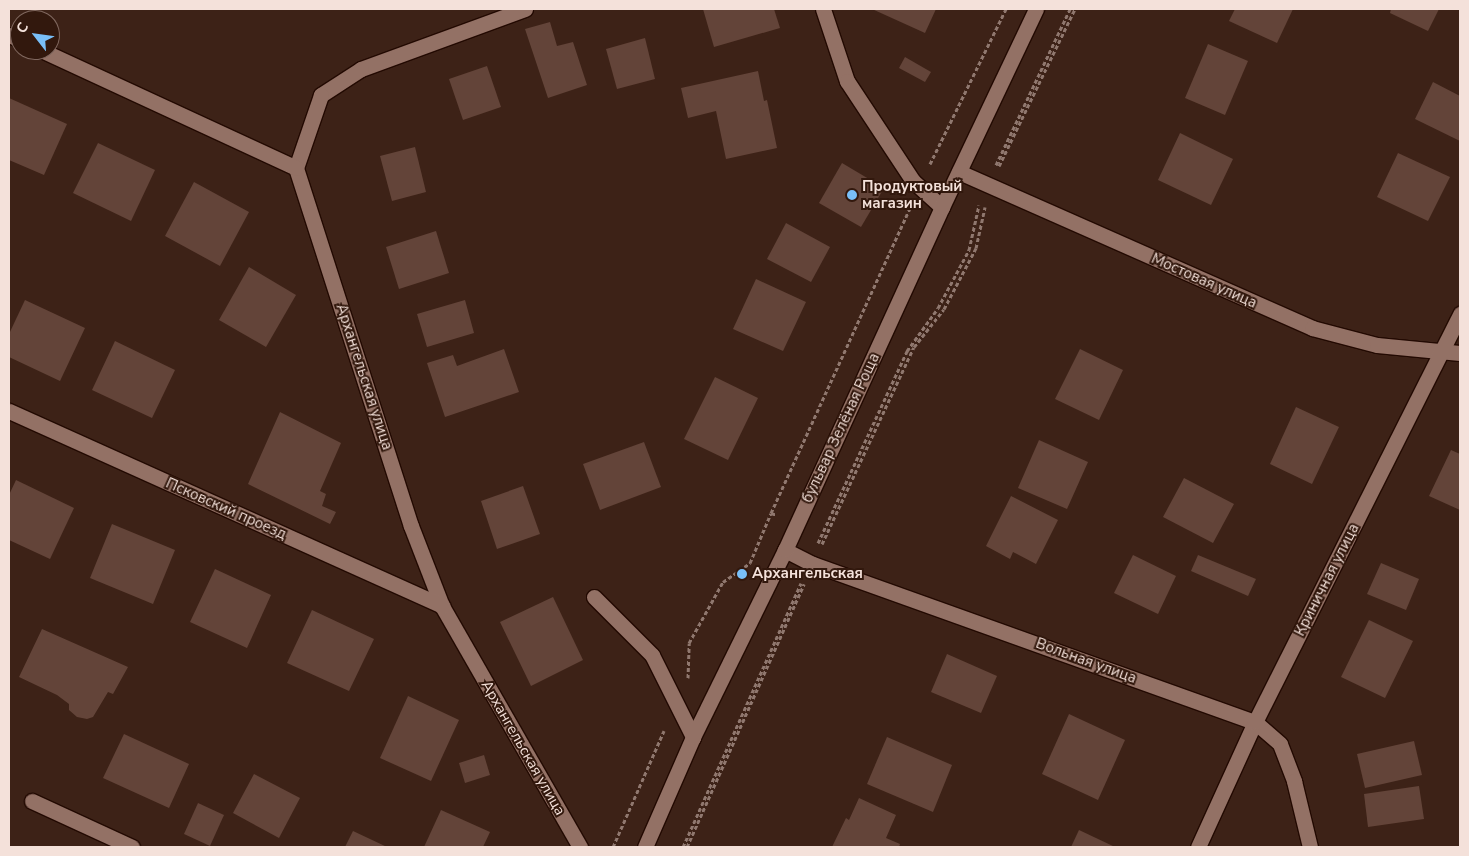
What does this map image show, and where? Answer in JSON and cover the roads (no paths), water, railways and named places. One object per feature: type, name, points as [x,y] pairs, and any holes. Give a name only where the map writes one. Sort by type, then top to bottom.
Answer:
[{"type":"street","points":[[60,59],[296,168],[320,95],[361,69],[525,9]]},
{"type":"street","points":[[823,9],[847,81],[913,181],[942,207]]},
{"type":"street","name":"бульвар Зелёная Роща","points":[[645,847],[693,737],[798,524],[942,207],[1036,9]]},
{"type":"street","name":"Архангельская улица","points":[[296,168],[411,526],[442,606],[580,847]]},
{"type":"street","name":"Мостовая улица","points":[[959,172],[1312,328],[1376,346],[1460,353]]},
{"type":"street","name":"Криничная улица","points":[[1198,847],[1255,722],[1460,314]]},
{"type":"street","name":"Псковский проезд","points":[[9,412],[442,606]]},
{"type":"street","name":"Вольная улица","points":[[785,550],[812,563],[1255,722],[1280,744],[1294,781],[1310,847]]},
{"type":"street","points":[[594,597],[652,655],[693,737]]},
{"type":"street","points":[[32,800],[132,847]]},
{"type":"place","name":"Продуктовый магазин","points":[[852,195]]},
{"type":"place","name":"Архангельская","points":[[742,574]]}]
